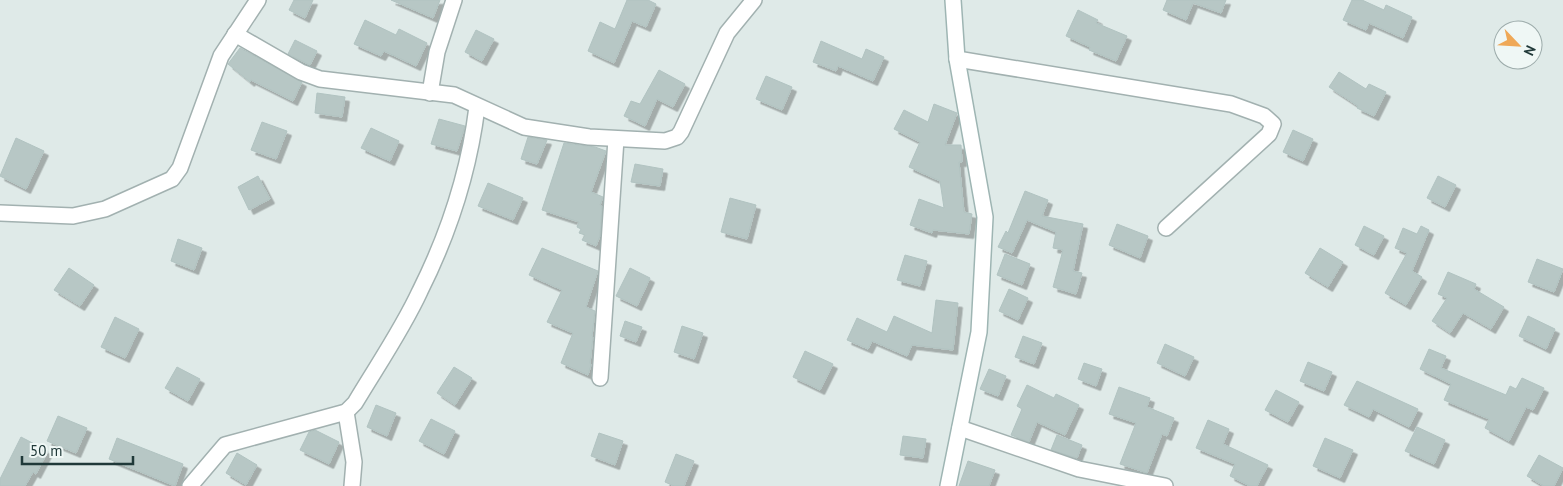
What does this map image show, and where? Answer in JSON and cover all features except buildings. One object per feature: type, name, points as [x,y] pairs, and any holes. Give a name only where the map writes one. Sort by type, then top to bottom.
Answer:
[{"type":"street","points":[[0,213],[73,216],[105,208],[172,179],[180,168],[221,56],[258,0]]},
{"type":"street","points":[[430,92],[437,52],[454,0]]},
{"type":"street","points":[[235,34],[301,72],[320,79],[454,95],[524,127],[589,137],[665,140],[677,137],[727,33],[754,0]]},
{"type":"street","points":[[948,486],[979,332],[985,217],[957,59],[953,0]]},
{"type":"street","points":[[957,59],[1231,104],[1264,116],[1273,124],[1269,134],[1166,228]]},
{"type":"street","points":[[190,486],[225,445],[346,412],[359,396],[424,284],[464,179],[473,140],[477,107]]},
{"type":"street","points":[[600,378],[616,139]]},
{"type":"street","points":[[346,412],[354,462],[352,486]]},
{"type":"street","points":[[960,428],[1079,468],[1165,486]]}]
